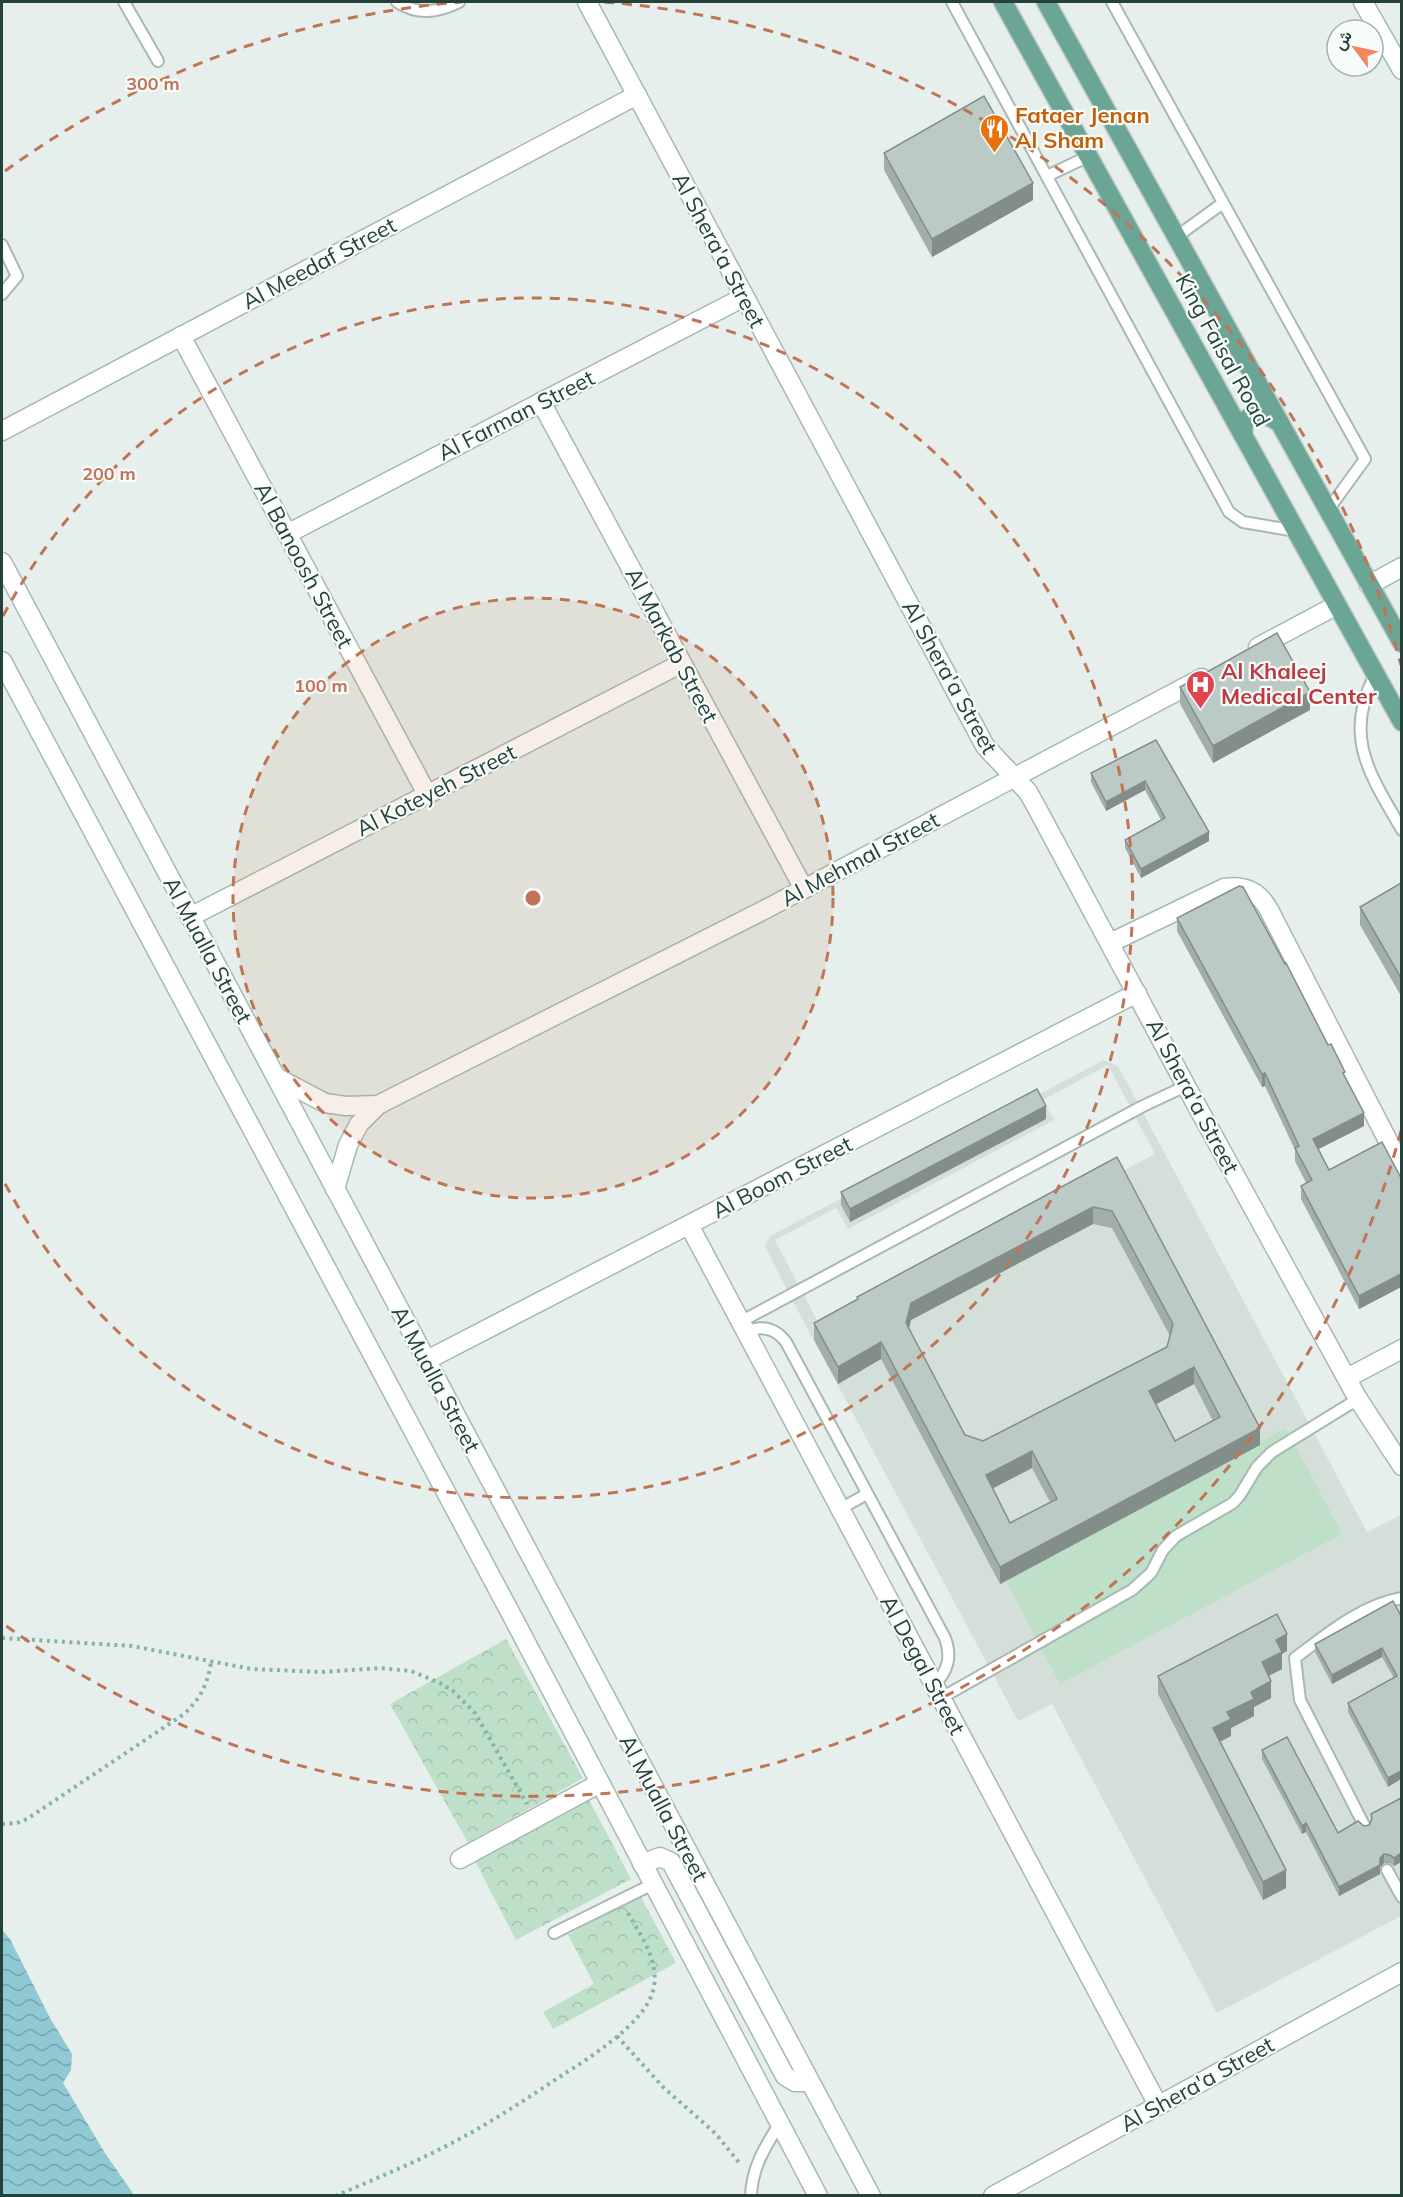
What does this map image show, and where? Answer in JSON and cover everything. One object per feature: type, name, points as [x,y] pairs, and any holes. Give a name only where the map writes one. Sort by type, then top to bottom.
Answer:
[{"type":"main road","name":"King Faisal Road","points":[[1003,2],[1401,722]]},
{"type":"main road","name":"King Faisal Road","points":[[1046,2],[1401,644]]},
{"type":"main road","points":[[1243,435],[1244,422],[1251,415],[1261,413],[1280,423]]},
{"type":"street","name":"Al Shera'a Street","points":[[587,2],[985,746],[1028,792],[1358,1399],[1401,1466]]},
{"type":"street","points":[[1366,3],[1401,70]]},
{"type":"street","name":"Al Meedaf Street","points":[[2,431],[637,95]]},
{"type":"street","name":"Al Farman Street","points":[[287,534],[744,297]]},
{"type":"street","name":"Al Banoosh Street","points":[[181,336],[427,794]]},
{"type":"street","name":"Al Markab Street","points":[[541,402],[804,889]]},
{"type":"street","name":"Al Mualla Street","points":[[2,562],[871,2196]]},
{"type":"street","points":[[1369,585],[1401,567]]},
{"type":"street","points":[[1243,655],[1337,605]]},
{"type":"street","name":"Al Mualla Street","points":[[2,661],[818,2196]]},
{"type":"street","name":"Al Koteyeh Street","points":[[190,916],[682,663]]},
{"type":"street","name":"Al Mehmal Street","points":[[335,1189],[348,1145],[359,1124],[378,1105],[804,889],[1222,667]]},
{"type":"street","points":[[1110,943],[1224,888],[1242,887],[1259,896],[1269,910],[1401,1168]]},
{"type":"street","name":"Al Boom Street","points":[[427,1360],[1137,993]]},
{"type":"street","name":"Al Mehmal Street","points":[[276,1077],[325,1103],[346,1106],[378,1105]]},
{"type":"street","name":"Al Degal Street","points":[[689,1225],[1158,2105]]},
{"type":"street","points":[[1347,1378],[1401,1349]]},
{"type":"street","points":[[460,1859],[600,1783]]},
{"type":"street","points":[[642,1864],[660,1857],[671,1862],[785,2076],[795,2082],[809,2082]]},
{"type":"street","name":"Al Shera'a Street","points":[[993,2196],[1401,1972]]},
{"type":"lane","points":[[124,2],[158,61]]},
{"type":"lane","points":[[397,2],[427,12],[438,11],[459,2]]},
{"type":"lane","points":[[952,2],[1229,512],[1243,522],[1296,531]]},
{"type":"lane","points":[[1112,2],[1365,459],[1328,510]]},
{"type":"lane","points":[[1047,177],[1089,156]]},
{"type":"lane","points":[[1176,237],[1223,203]]},
{"type":"lane","points":[[2,245],[17,276],[2,294]]},
{"type":"lane","points":[[1376,675],[1363,705],[1360,736],[1362,752],[1374,782],[1401,830]]},
{"type":"lane","points":[[743,1327],[1143,1106],[1186,1086]]},
{"type":"lane","points":[[743,1327],[773,1330],[786,1342],[948,1646],[948,1664],[937,1691]]},
{"type":"lane","points":[[937,1691],[1132,1590],[1151,1573],[1163,1550],[1176,1536],[1233,1503],[1257,1467],[1272,1452],[1358,1399]]},
{"type":"lane","points":[[840,1509],[867,1494]]},
{"type":"lane","points":[[1365,1827],[1300,1700],[1295,1658],[1340,1624],[1384,1601],[1401,1598]]},
{"type":"lane","points":[[1387,1870],[1401,1897]]},
{"type":"lane","points":[[554,1933],[653,1884]]},
{"type":"lane","points":[[751,2196],[751,2181],[760,2154],[780,2123]]},
{"type":"path","points":[[2,1638],[132,1646],[211,1662],[291,1672],[395,1668],[426,1676],[453,1691],[475,1713],[535,1818]]},
{"type":"path","points":[[2,1824],[17,1823],[27,1819],[184,1714],[205,1689],[211,1662]]},
{"type":"path","points":[[335,2196],[416,2161],[487,2124],[599,2051],[642,2013],[648,2004],[655,1982],[652,1960],[621,1899]]},
{"type":"path","points":[[616,2036],[663,2087],[716,2134],[737,2159],[751,2181]]},
{"type":"shaded area","points":[[1104,1060],[1118,1066],[1367,1532],[1401,1515],[1401,1916],[1217,2013],[1052,1704],[1018,1721],[790,1296],[765,1246],[770,1236]],"holes":[[[1108,1065],[1155,1154],[822,1330],[775,1240],[836,1208],[848,1229],[1054,1120],[1043,1100]]]},
{"type":"green space","points":[[1286,1428],[1342,1534],[1060,1684],[1004,1577]]},
{"type":"green space","points":[[506,1639],[583,1778],[468,1843],[390,1704]]},
{"type":"green space","points":[[589,1800],[631,1879],[516,1940],[475,1861]]},
{"type":"green space","points":[[640,1895],[676,1963],[553,2029],[543,2012],[594,1984],[568,1935]]},
{"type":"water","points":[[2,1930],[10,1939],[50,2018],[72,2054],[71,2070],[63,2083],[105,2153],[134,2195],[2,2195]]},
{"type":"building","points":[[984,96],[1033,183],[932,239],[884,153]]},
{"type":"building","points":[[1277,633],[1310,692],[1213,746],[1180,687]]},
{"type":"building","points":[[1156,740],[1209,832],[1141,869],[1125,840],[1165,818],[1145,781],[1106,802],[1091,773]]},
{"type":"building","points":[[1401,883],[1401,978],[1360,907]]},
{"type":"building","points":[[1239,886],[1243,887],[1286,963],[1328,1045],[1331,1044],[1364,1113],[1313,1139],[1329,1170],[1382,1142],[1401,1178],[1401,1274],[1359,1296],[1301,1186],[1312,1180],[1295,1148],[1299,1146],[1265,1073],[1262,1074],[1177,918]]},
{"type":"building","points":[[1037,1089],[1046,1106],[850,1209],[841,1192]]},
{"type":"building","points":[[1117,1157],[1260,1428],[1000,1567],[881,1342],[838,1367],[814,1323],[858,1299],[857,1297]],"holes":[[[1093,1207],[1112,1211],[1173,1324],[1167,1347],[983,1441],[965,1435],[906,1323],[911,1303]],[[1194,1367],[1220,1417],[1175,1441],[1149,1391]],[[1032,1451],[1057,1499],[1010,1523],[986,1475]]]},
{"type":"building","points":[[1393,1601],[1401,1616],[1401,1771],[1388,1778],[1348,1703],[1397,1676],[1382,1648],[1332,1675],[1315,1644]]},
{"type":"building","points":[[1277,1614],[1287,1634],[1276,1640],[1282,1652],[1262,1662],[1271,1681],[1251,1692],[1254,1699],[1227,1712],[1231,1719],[1213,1728],[1286,1870],[1263,1882],[1158,1676]]},
{"type":"building","points":[[1287,1737],[1338,1833],[1358,1821],[1364,1826],[1369,1825],[1372,1819],[1371,1814],[1401,1798],[1401,1853],[1394,1858],[1384,1854],[1380,1858],[1380,1865],[1339,1887],[1306,1823],[1302,1826],[1262,1750]]},
{"type":"place","name":"Fataer Jenan Al Sham","points":[[994,154]]},
{"type":"place","name":"Al Khaleej Medical Center","points":[[1200,710]]}]
